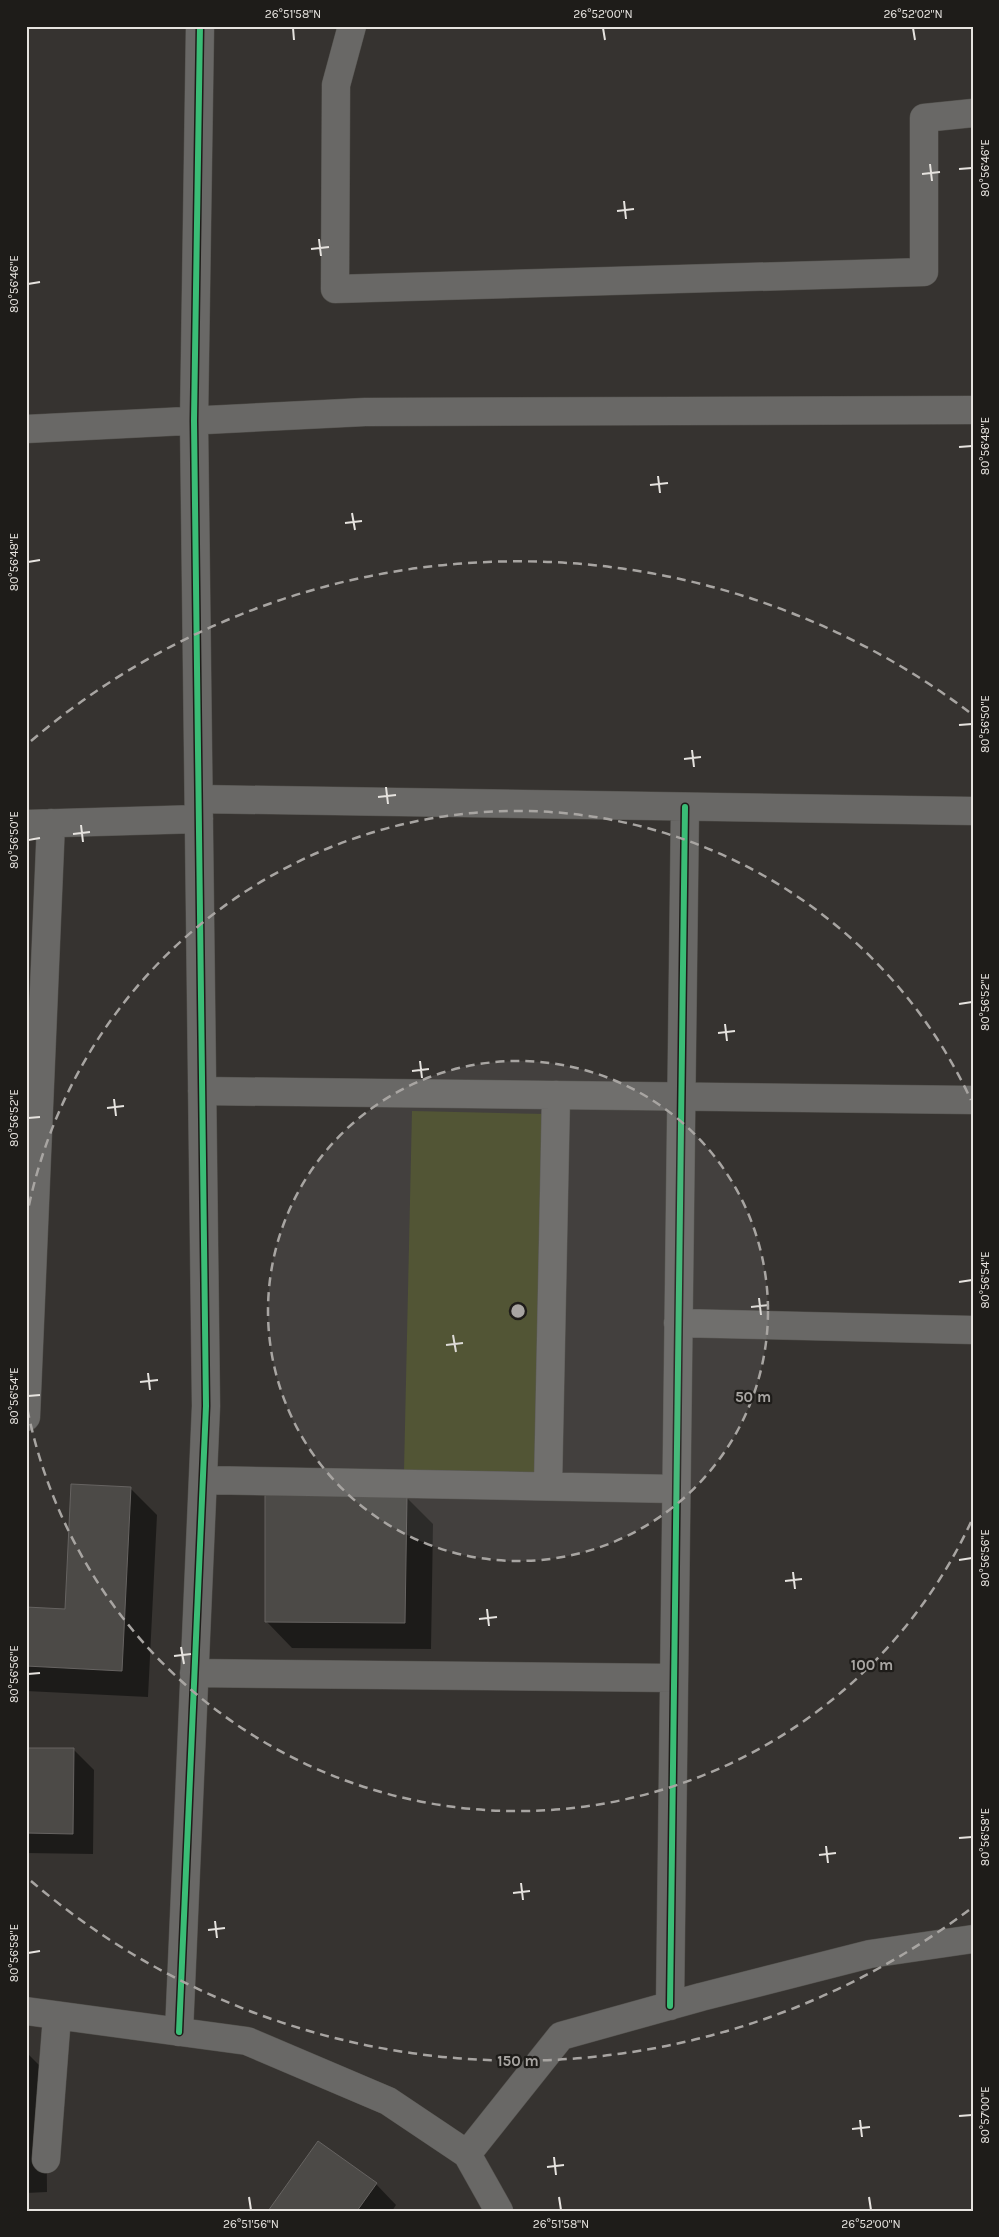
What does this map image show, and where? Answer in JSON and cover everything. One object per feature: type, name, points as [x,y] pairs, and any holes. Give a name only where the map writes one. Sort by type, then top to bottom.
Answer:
[{"type":"street","points":[[179,2032],[206,1406],[194,421],[200,26]]},
{"type":"street","points":[[352,26],[336,85],[335,289],[924,272],[924,118],[973,114]]},
{"type":"street","points":[[26,429],[365,412],[973,410]]},
{"type":"street","points":[[670,2006],[685,807]]},
{"type":"street","points":[[26,1417],[38,824],[199,809],[685,807],[973,811]]},
{"type":"street","points":[[202,1091],[973,1100]]},
{"type":"street","points":[[548,1486],[556,1095]]},
{"type":"street","points":[[678,1323],[973,1330]]},
{"type":"street","points":[[203,1480],[676,1489]]},
{"type":"street","points":[[194,1673],[674,1678]]},
{"type":"street","points":[[467,2154],[561,2036],[870,1954],[973,1939]]},
{"type":"street","points":[[26,2012],[247,2042],[388,2101],[467,2154],[499,2211]]},
{"type":"street","points":[[46,2159],[57,2016]]},
{"type":"green space","points":[[412,1111],[545,1114],[538,1475],[404,1472]]},
{"type":"building","points":[[71,1484],[131,1487],[122,1671],[26,1666],[26,1607],[65,1609]]},
{"type":"building","points":[[265,1495],[407,1496],[405,1623],[265,1622]]},
{"type":"building","points":[[26,1748],[74,1748],[73,1834],[26,1833]]},
{"type":"building","points":[[318,2141],[377,2183],[357,2211],[268,2211]]},
{"type":"cycle path","points":[[179,2032],[206,1406],[194,421],[200,26]]},
{"type":"cycle path","points":[[670,2006],[685,807]]}]
